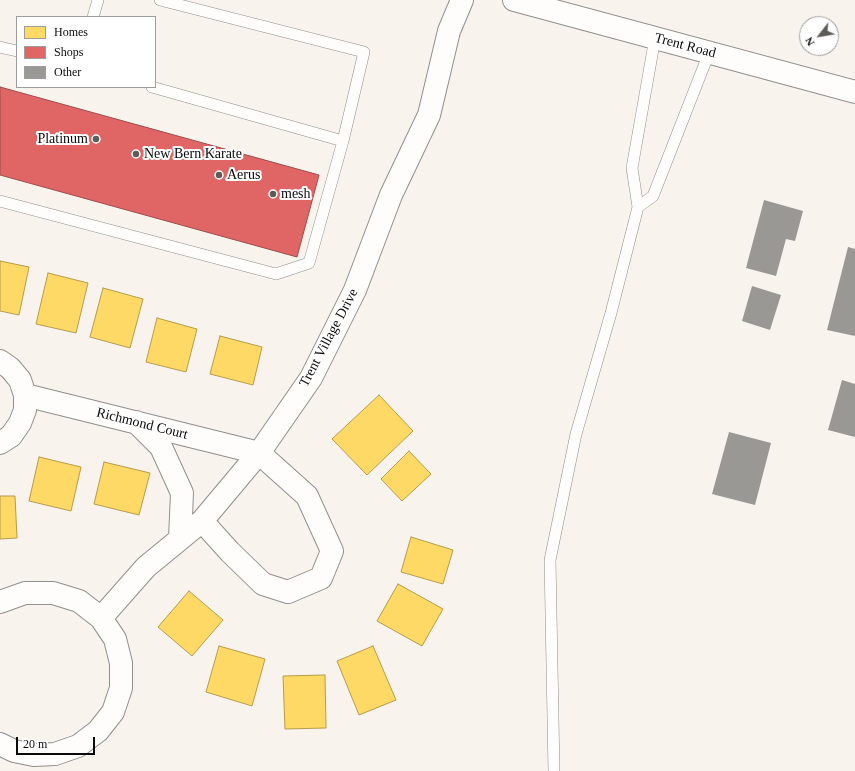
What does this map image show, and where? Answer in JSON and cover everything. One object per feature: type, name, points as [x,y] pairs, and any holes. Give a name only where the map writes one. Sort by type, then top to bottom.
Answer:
[{"type":"street","name":"Trent Village Drive","points":[[101,618],[146,566],[202,521],[259,453],[311,378],[356,290],[391,195],[429,115],[449,31],[462,0]]},
{"type":"street","name":"Trent Road","points":[[514,0],[855,92]]},
{"type":"street","points":[[0,361],[10,368],[20,380],[25,395],[25,410],[20,423],[11,436],[0,443]]},
{"type":"street","name":"Richmond Court","points":[[25,395],[259,453]]},
{"type":"street","points":[[136,422],[161,447],[182,493],[180,538]]},
{"type":"street","points":[[202,521],[230,552],[263,584],[288,592],[321,578],[332,551],[307,496],[259,453]]},
{"type":"street","points":[[0,602],[25,593],[53,592],[79,601],[101,618],[115,639],[121,663],[121,688],[113,712],[98,731],[57,763],[34,755],[14,751],[0,744]]},
{"type":"lane","points":[[93,16],[98,0]]},
{"type":"lane","points":[[0,201],[276,274],[309,263],[343,141],[364,52],[160,0]]},
{"type":"lane","points":[[554,771],[550,560],[576,434],[611,313],[638,207],[632,168],[655,38]]},
{"type":"lane","points":[[0,46],[16,51]]},
{"type":"lane","points":[[638,207],[652,196],[709,53]]},
{"type":"lane","points":[[156,88],[343,141]]},
{"type":"building: Homes","points":[[0,261],[29,267],[19,315],[0,311]]},
{"type":"building: Homes","points":[[48,273],[88,283],[76,333],[36,324]]},
{"type":"building: Homes","points":[[103,288],[143,299],[130,348],[90,337]]},
{"type":"building: Homes","points":[[157,318],[197,329],[186,372],[146,362]]},
{"type":"building: Homes","points":[[220,336],[262,347],[253,385],[210,374]]},
{"type":"building: Homes","points":[[379,395],[413,431],[367,475],[332,439]]},
{"type":"building: Homes","points":[[409,451],[431,474],[402,501],[381,479]]},
{"type":"building: Homes","points":[[39,457],[81,467],[71,511],[29,501]]},
{"type":"building: Homes","points":[[104,462],[150,473],[139,515],[94,504]]},
{"type":"building: Homes","points":[[0,496],[15,496],[17,538],[0,539]]},
{"type":"building: Homes","points":[[411,537],[453,550],[443,584],[401,572]]},
{"type":"building: Homes","points":[[398,584],[443,609],[422,646],[377,621]]},
{"type":"building: Homes","points":[[189,591],[223,620],[192,656],[158,627]]},
{"type":"building: Homes","points":[[219,646],[265,659],[252,706],[206,692]]},
{"type":"building: Homes","points":[[373,646],[396,700],[359,715],[337,661]]},
{"type":"building: Homes","points":[[325,675],[326,728],[285,729],[283,676]]},
{"type":"building: Shops","points":[[0,87],[319,175],[297,257],[0,175]]},
{"type":"building: Other","points":[[764,200],[803,211],[795,241],[786,239],[776,276],[746,268]]},
{"type":"building: Other","points":[[848,247],[855,249],[855,336],[827,330]]},
{"type":"building: Other","points":[[752,286],[781,295],[770,330],[742,321]]},
{"type":"building: Other","points":[[842,380],[855,384],[855,437],[828,430]]},
{"type":"building: Other","points":[[729,432],[771,443],[755,505],[712,494]]},
{"type":"place","name":"Platinum","points":[[96,139]]},
{"type":"place","name":"New Bern Karate","points":[[136,154]]},
{"type":"place","name":"Aerus","points":[[219,175]]},
{"type":"place","name":"mesh","points":[[273,194]]}]
